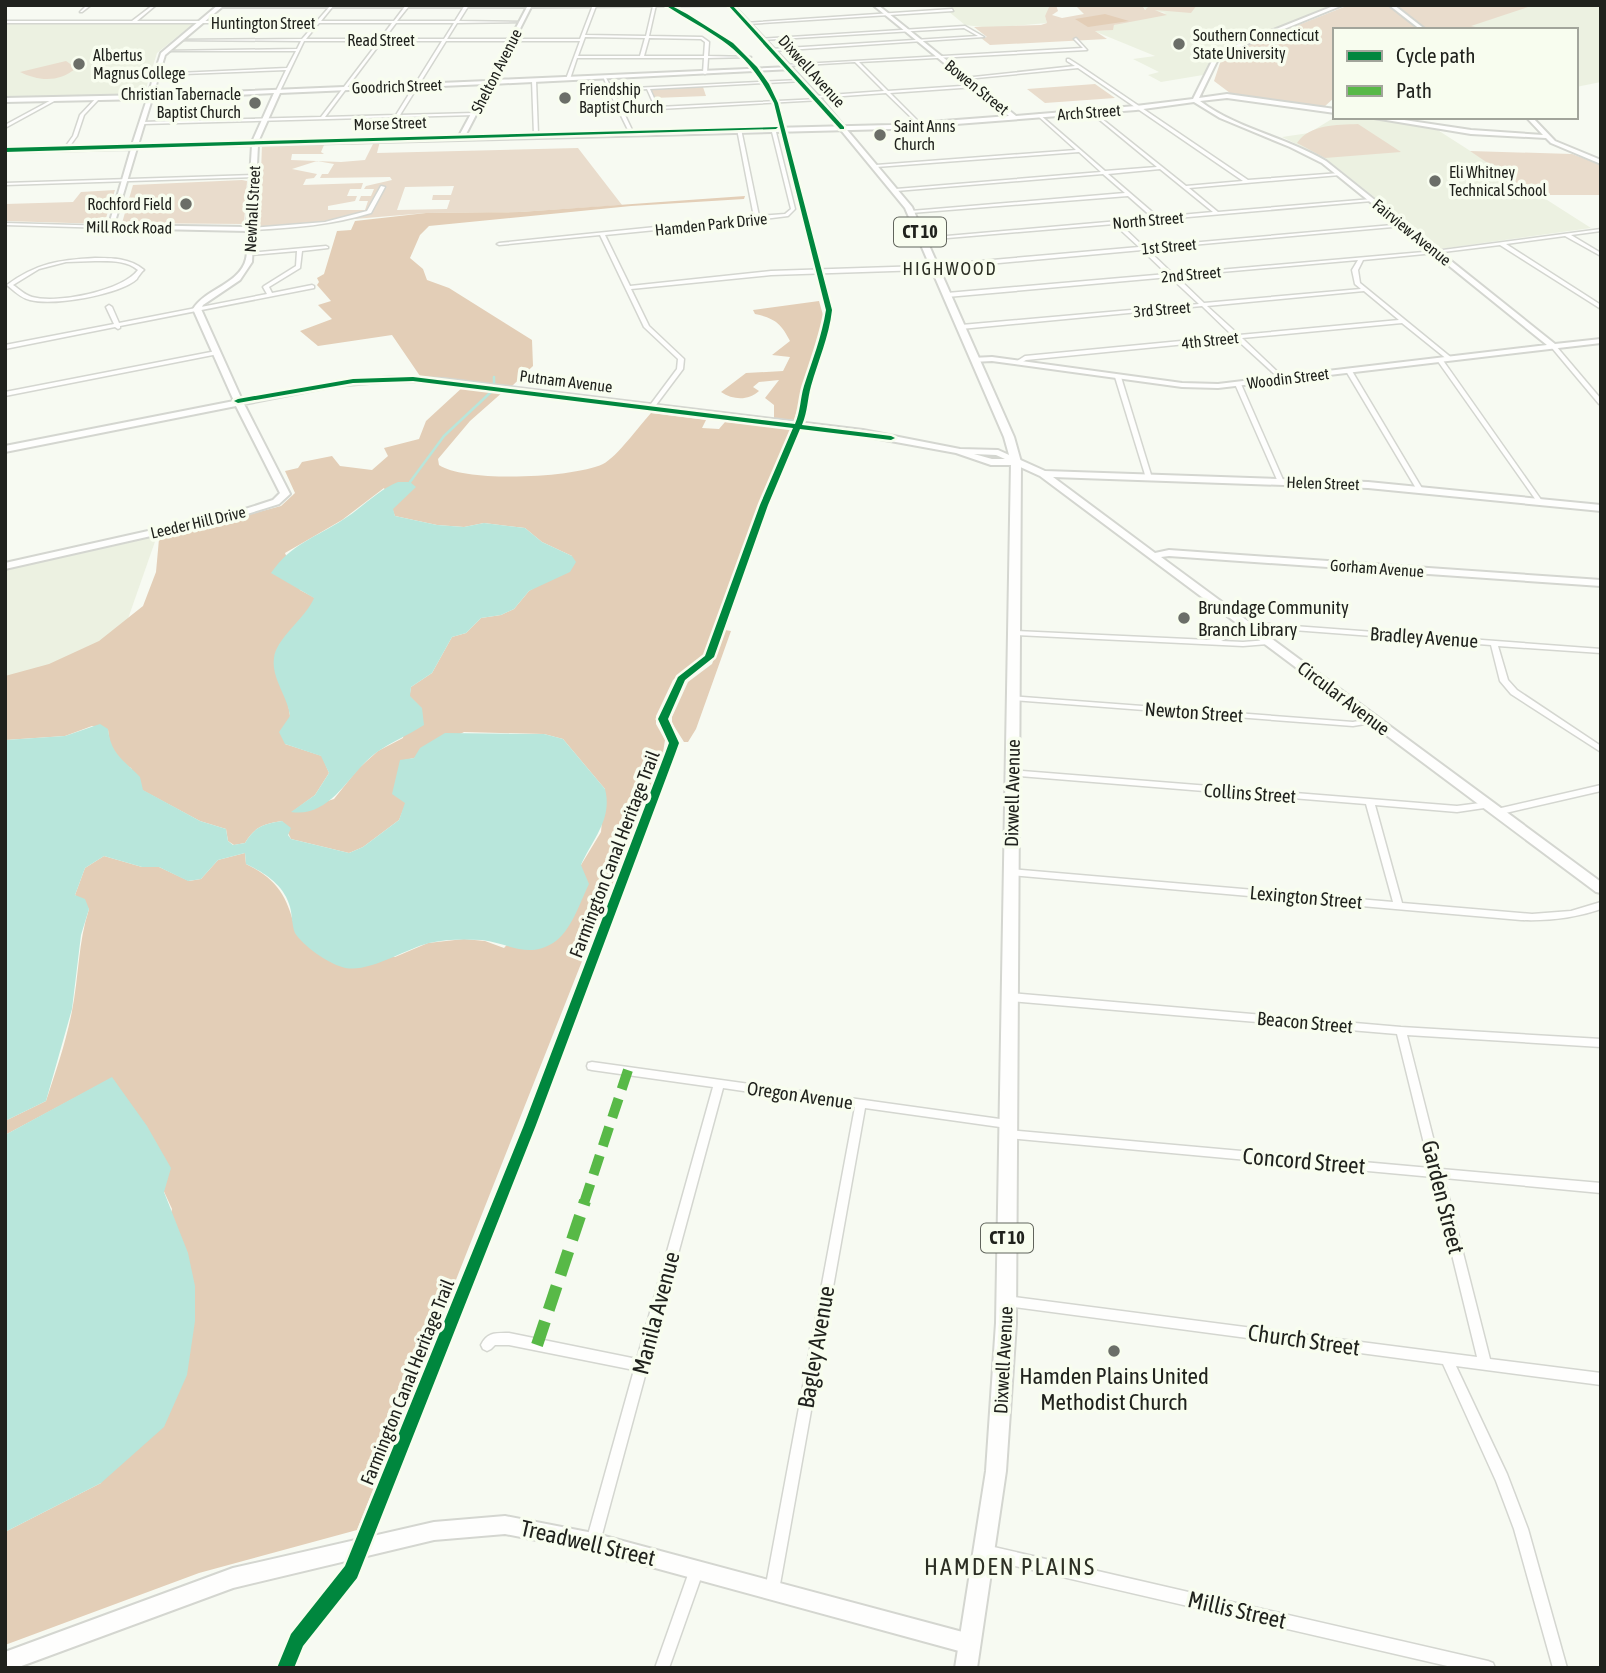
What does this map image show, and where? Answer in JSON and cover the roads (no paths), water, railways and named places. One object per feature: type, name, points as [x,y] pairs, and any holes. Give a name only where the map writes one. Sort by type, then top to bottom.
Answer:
[{"type":"main road","name":"Dixwell Avenue","points":[[731,5],[876,166],[911,212],[1009,437],[1016,462],[1006,1301],[996,1471],[966,1668]]},
{"type":"main road","name":"Goodrich Street","points":[[345,88],[491,82]]},
{"type":"main road","name":"Morse Street","points":[[462,137],[776,128]]},
{"type":"main road","name":"Putnam Avenue","points":[[238,401],[344,382],[403,379],[863,433],[958,451]]},
{"type":"street","points":[[81,11],[90,5]]},
{"type":"street","points":[[132,23],[155,5]]},
{"type":"street","points":[[110,227],[166,51],[221,6],[744,5]]},
{"type":"street","name":"Bowen Street","points":[[875,5],[1015,118]]},
{"type":"street","points":[[747,23],[952,10],[945,5]]},
{"type":"street","points":[[1195,100],[1209,84],[1218,54],[1341,5]]},
{"type":"street","points":[[1391,5],[1421,28]]},
{"type":"street","name":"Newhall Street","points":[[198,311],[200,304],[242,272],[251,254],[256,143],[303,40],[333,6]]},
{"type":"street","points":[[322,118],[407,6]]},
{"type":"street","points":[[397,116],[467,6]]},
{"type":"street","name":"Shelton Avenue","points":[[462,137],[529,6]]},
{"type":"street","points":[[568,79],[594,6]]},
{"type":"street","points":[[642,57],[655,6]]},
{"type":"street","name":"Huntington Street","points":[[5,22],[521,22]]},
{"type":"street","points":[[762,39],[969,27],[982,37]]},
{"type":"street","name":"Read Street","points":[[180,40],[512,40],[647,36],[702,38],[708,42],[705,57]]},
{"type":"street","points":[[772,50],[982,37]]},
{"type":"street","points":[[788,67],[1086,49],[1076,39]]},
{"type":"street","points":[[166,51],[298,50]]},
{"type":"street","points":[[576,57],[749,57]]},
{"type":"street","points":[[705,57],[705,73]]},
{"type":"street","points":[[1068,60],[1246,181]]},
{"type":"street","points":[[856,61],[920,125]]},
{"type":"street","name":"Goodrich Street","points":[[491,82],[788,67]]},
{"type":"street","points":[[966,78],[1079,68]]},
{"type":"street","points":[[157,74],[288,69]]},
{"type":"street","points":[[604,77],[631,132]]},
{"type":"street","points":[[534,80],[536,135]]},
{"type":"street","points":[[609,90],[801,81]]},
{"type":"street","points":[[619,110],[817,99],[975,86]]},
{"type":"street","name":"Goodrich Street","points":[[5,100],[150,97],[345,88]]},
{"type":"street","points":[[648,88],[657,108]]},
{"type":"street","points":[[1220,90],[1227,96]]},
{"type":"street","name":"Arch Street","points":[[842,128],[920,125],[1136,108],[1227,96],[1333,111]]},
{"type":"street","points":[[65,149],[75,136],[82,115],[99,98]]},
{"type":"street","points":[[5,127],[27,118],[57,99]]},
{"type":"street","name":"Fairview Avenue","points":[[1195,100],[1209,110],[1301,148],[1340,174],[1554,346],[1601,403]]},
{"type":"street","points":[[1091,111],[1218,214]]},
{"type":"street","points":[[143,123],[474,114]]},
{"type":"street","points":[[1039,115],[1157,219]]},
{"type":"street","points":[[1385,119],[1489,134],[1545,137],[1601,162]]},
{"type":"street","points":[[1531,119],[1545,137]]},
{"type":"street","name":"Morse Street","points":[[776,128],[842,128]]},
{"type":"street","name":"Hamden Park Drive","points":[[499,244],[786,215],[793,209],[774,132],[776,128]]},
{"type":"street","points":[[739,129],[757,219]]},
{"type":"street","name":"Morse Street","points":[[5,150],[462,137]]},
{"type":"street","points":[[876,166],[1080,151]]},
{"type":"street","points":[[896,190],[1161,168]]},
{"type":"street","points":[[1185,187],[1340,174]]},
{"type":"street","points":[[5,184],[254,176]]},
{"type":"street","points":[[252,229],[316,226],[354,217],[369,212],[383,187]]},
{"type":"street","points":[[911,212],[1130,194]]},
{"type":"street","name":"North Street","points":[[924,239],[1372,200]]},
{"type":"street","points":[[1116,223],[1282,379]]},
{"type":"street","name":"Mill Rock Road","points":[[5,224],[252,229]]},
{"type":"street","name":"1st Street","points":[[935,267],[1404,225]]},
{"type":"street","name":"2nd Street","points":[[947,295],[1435,252],[1601,230]]},
{"type":"street","points":[[602,234],[647,327],[681,359],[680,369],[651,408]]},
{"type":"street","points":[[1565,234],[1601,255]]},
{"type":"street","points":[[1501,243],[1599,304]]},
{"type":"street","points":[[251,254],[326,247]]},
{"type":"street","points":[[271,296],[266,286],[298,267],[300,249]]},
{"type":"street","points":[[1361,258],[1355,270],[1356,279],[1363,290],[1450,359]]},
{"type":"street","points":[[66,261],[124,262],[138,265],[141,270],[137,277],[120,287],[59,299],[30,299],[7,284],[42,266],[66,261]]},
{"type":"street","points":[[1339,261],[1355,270]]},
{"type":"street","points":[[629,288],[771,274],[935,267]]},
{"type":"street","points":[[5,348],[312,287]]},
{"type":"street","name":"3rd Street","points":[[961,327],[1363,290]]},
{"type":"street","points":[[109,307],[118,327]]},
{"type":"street","points":[[198,311],[238,401]]},
{"type":"street","name":"4th Street","points":[[1017,363],[1025,358],[1403,321]]},
{"type":"street","name":"Woodin Street","points":[[975,360],[1190,385],[1238,384],[1601,341]]},
{"type":"street","points":[[5,394],[216,353]]},
{"type":"street","points":[[1440,360],[1540,502]]},
{"type":"street","points":[[1349,372],[1420,489]]},
{"type":"street","points":[[1118,377],[1149,478]]},
{"type":"street","points":[[1238,384],[1281,482]]},
{"type":"street","name":"Putnam Avenue","points":[[5,449],[238,401]]},
{"type":"street","name":"Leeder Hill Drive","points":[[5,566],[244,512],[281,498],[284,489],[238,401]]},
{"type":"street","name":"Putnam Avenue","points":[[958,451],[992,462],[1016,462]]},
{"type":"street","name":"Circular Avenue","points":[[1016,462],[1044,474],[1601,889]]},
{"type":"street","name":"Helen Street","points":[[1044,474],[1420,489],[1601,508]]},
{"type":"street","name":"Gorham Avenue","points":[[1154,556],[1169,554],[1601,583]]},
{"type":"street","points":[[1209,643],[1248,626]]},
{"type":"street","name":"Bradley Avenue","points":[[1248,626],[1601,651]]},
{"type":"street","points":[[1014,632],[1209,643],[1268,642]]},
{"type":"street","points":[[1494,643],[1504,681],[1514,692],[1601,750]]},
{"type":"street","name":"Newton Street","points":[[1013,698],[1353,724],[1374,720]]},
{"type":"street","name":"Collins Street","points":[[1012,773],[1466,809],[1492,808],[1601,788]]},
{"type":"street","points":[[1370,802],[1398,905]]},
{"type":"street","name":"Lexington Street","points":[[1010,872],[1553,918],[1582,913],[1601,905]]},
{"type":"street","name":"Beacon Street","points":[[1009,997],[1401,1031],[1601,1043]]},
{"type":"street","name":"Garden Street","points":[[1401,1031],[1485,1363]]},
{"type":"street","name":"Oregon Avenue","points":[[592,1066],[861,1104],[1007,1129]]},
{"type":"street","name":"Manila Avenue","points":[[593,1542],[719,1083]]},
{"type":"street","name":"Bagley Avenue","points":[[772,1590],[861,1104]]},
{"type":"street","name":"Concord Street","points":[[1007,1129],[1601,1188]]},
{"type":"street","name":"Church Street","points":[[1006,1301],[1601,1379]]},
{"type":"street","points":[[487,1345],[492,1339],[509,1339],[642,1366]]},
{"type":"street","points":[[1447,1359],[1502,1479],[1521,1529],[1560,1668]]},
{"type":"street","name":"Treadwell Street","points":[[5,1662],[201,1588],[391,1540],[466,1526],[505,1525],[542,1530],[593,1542],[970,1644]]},
{"type":"street","name":"Millis Street","points":[[985,1552],[1488,1668]]},
{"type":"street","points":[[662,1668],[697,1569]]},
{"type":"water","points":[[398,482],[410,482],[416,487],[393,509],[395,516],[437,525],[464,527],[484,523],[525,528],[542,542],[572,556],[576,562],[570,572],[529,591],[514,609],[501,615],[481,618],[466,633],[452,637],[432,673],[411,687],[410,696],[422,708],[424,725],[377,752],[329,801],[305,812],[291,812],[315,795],[329,773],[321,756],[285,744],[279,732],[290,716],[275,673],[276,650],[314,598],[271,573],[296,548]]},
{"type":"water","points":[[100,724],[108,729],[112,745],[119,756],[140,777],[143,790],[200,821],[226,829],[228,841],[233,845],[245,843],[260,827],[282,821],[291,828],[288,835],[291,839],[349,853],[363,847],[399,820],[405,803],[392,794],[400,760],[414,758],[420,748],[445,733],[544,734],[563,739],[605,789],[607,800],[604,820],[581,865],[589,884],[565,932],[544,948],[518,949],[482,940],[442,941],[419,946],[374,965],[352,969],[330,962],[299,938],[295,933],[290,907],[283,892],[267,876],[246,864],[245,853],[218,860],[201,879],[188,881],[159,867],[142,867],[104,856],[85,868],[75,895],[85,899],[89,909],[81,935],[72,1009],[46,1101],[5,1121],[5,740],[65,736]]},
{"type":"water","points":[[112,1077],[147,1126],[171,1168],[164,1192],[188,1253],[195,1286],[195,1321],[187,1375],[164,1427],[101,1483],[5,1532],[5,1135]]},
{"type":"waterway","points":[[494,377],[494,383]]},
{"type":"waterway","points":[[410,482],[444,436],[491,392]]},
{"type":"place","name":"Southern Connecticut State University","points":[[1179,44]]},
{"type":"place","name":"Albertus Magnus College","points":[[79,64]]},
{"type":"place","name":"Friendship Baptist Church","points":[[565,98]]},
{"type":"place","name":"Christian Tabernacle Baptist Church","points":[[255,103]]},
{"type":"place","name":"Saint Anns Church","points":[[880,135]]},
{"type":"place","name":"Eli Whitney Technical School","points":[[1435,181]]},
{"type":"place","name":"Rochford Field","points":[[186,204]]},
{"type":"place","name":"Brundage Community Branch Library","points":[[1184,618]]},
{"type":"place","name":"Hamden Plains United Methodist Church","points":[[1114,1351]]},
{"type":"district","name":"HIGHWOOD","points":[[950,269]]},
{"type":"district","name":"HAMDEN PLAINS","points":[[1010,1567]]}]
